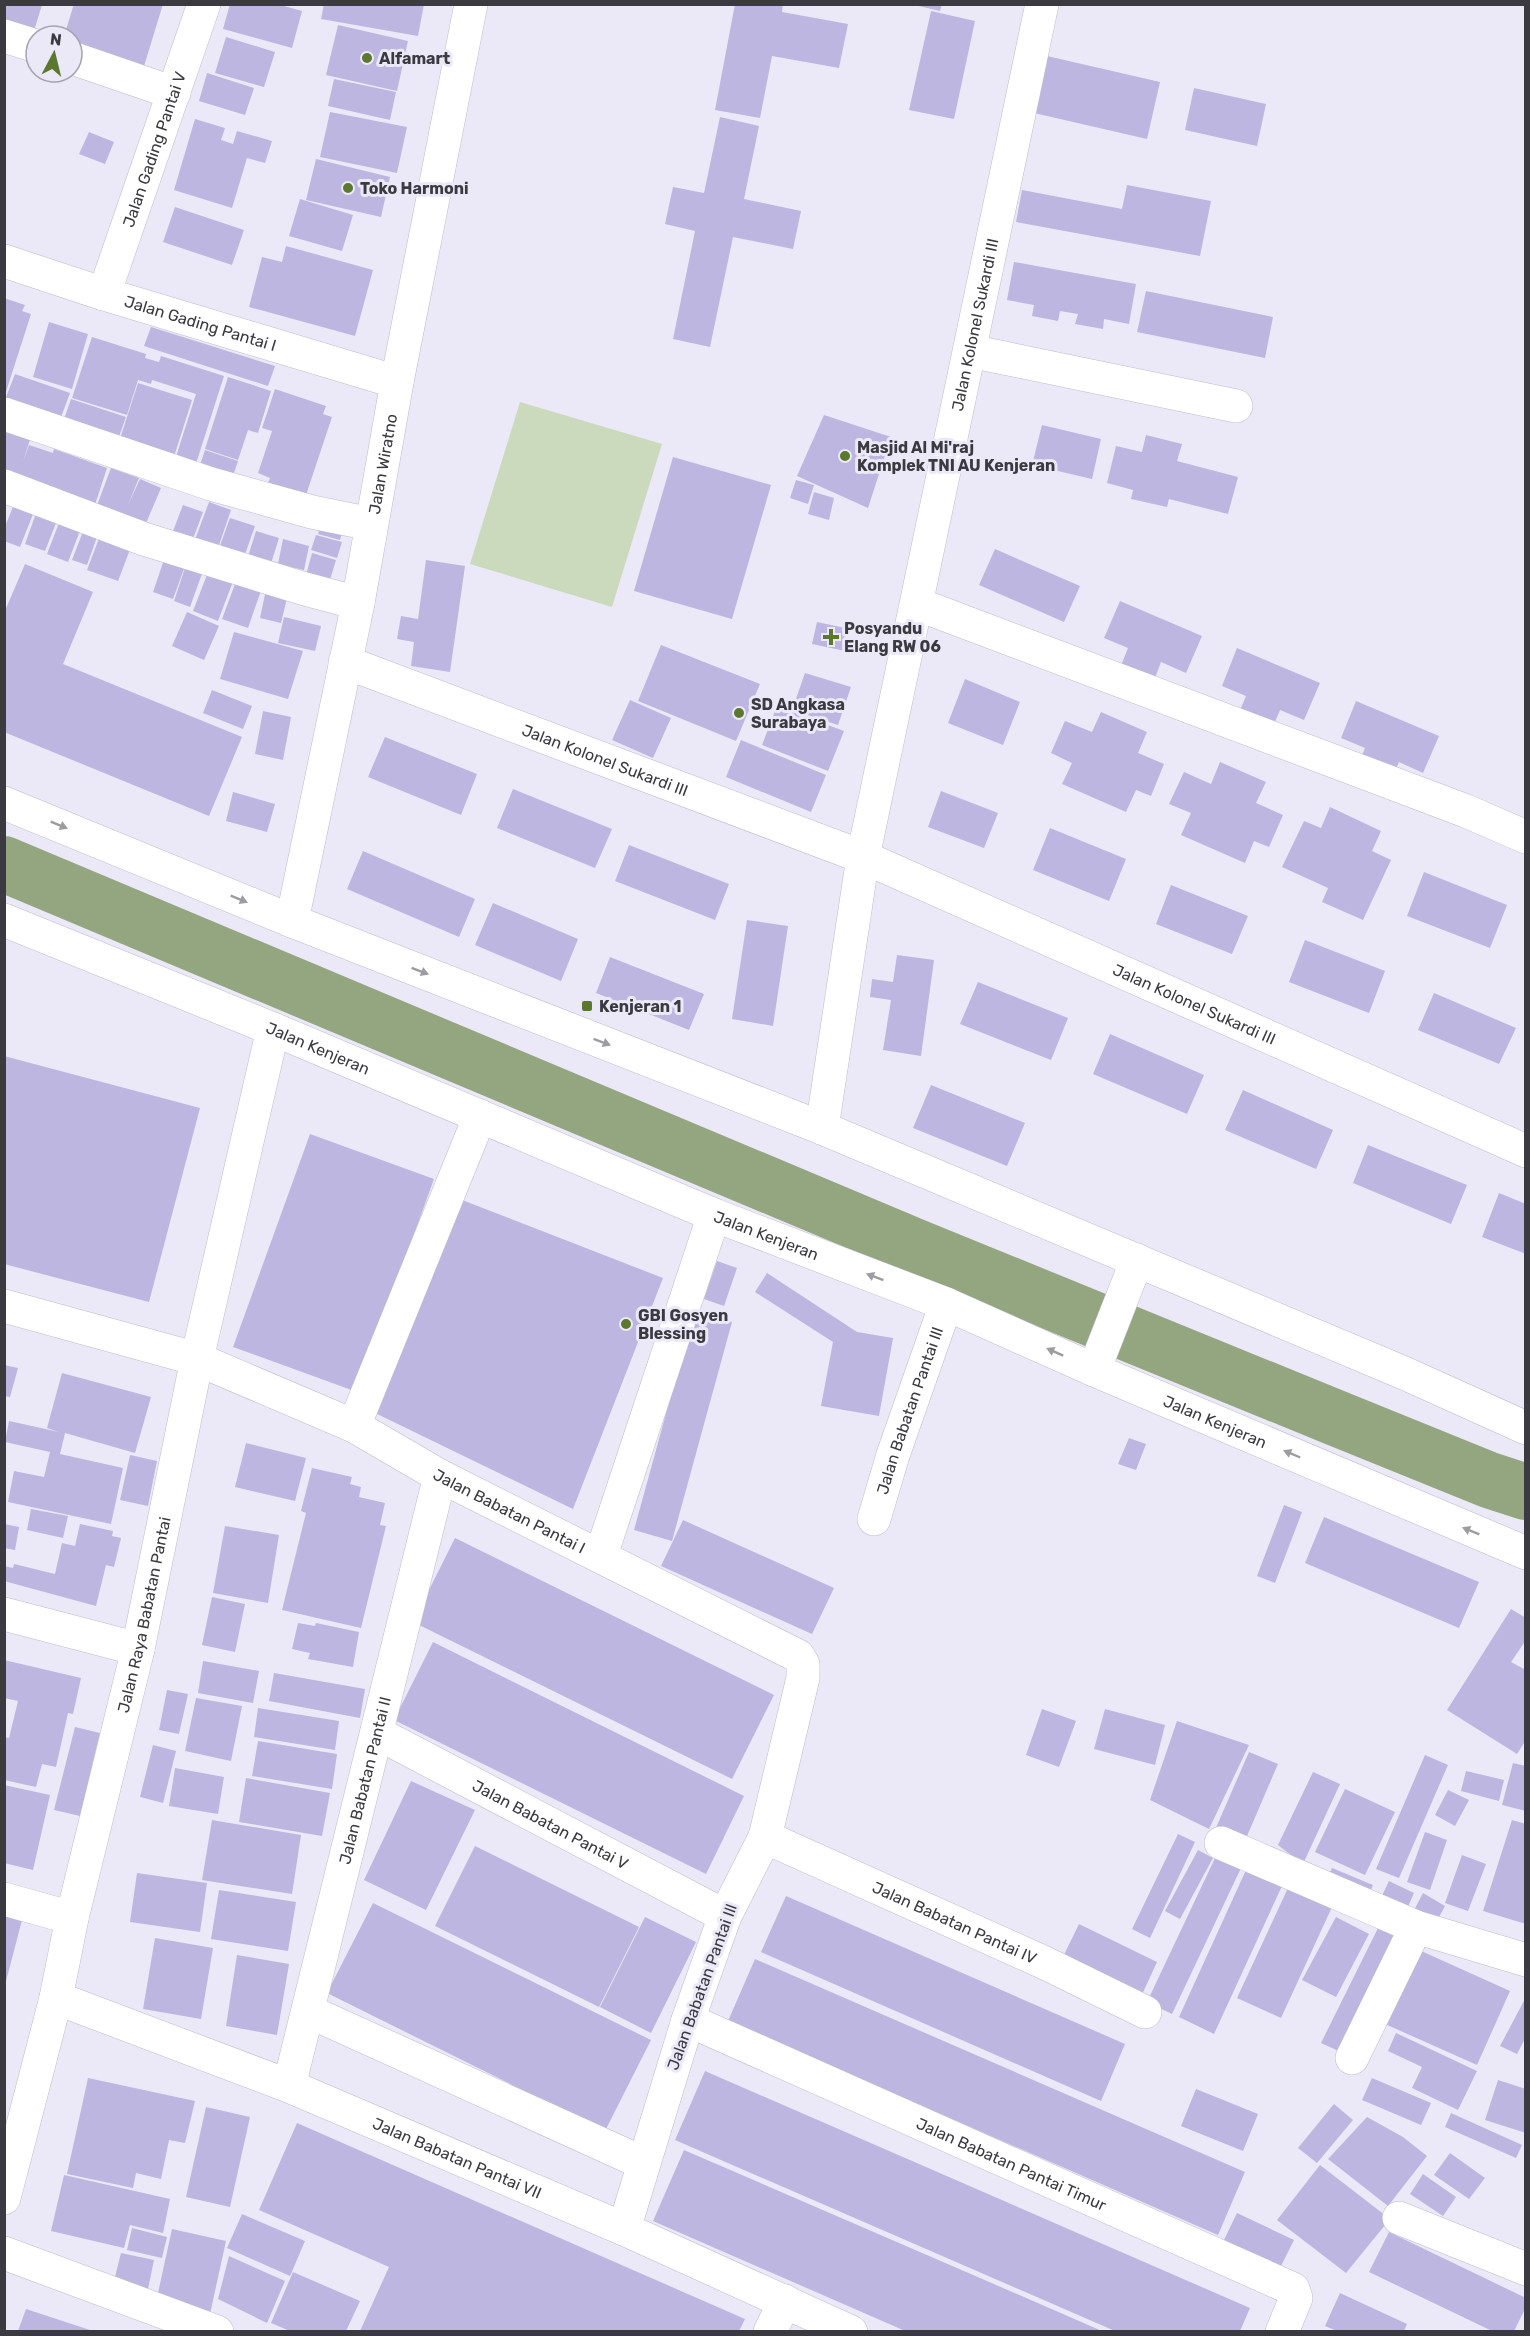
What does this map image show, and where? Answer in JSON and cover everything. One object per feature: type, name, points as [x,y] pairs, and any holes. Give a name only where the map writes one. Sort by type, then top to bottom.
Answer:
[{"type":"street","name":"Jalan Gading Pantai V","points":[[104,294],[204,4]]},
{"type":"street","name":"Jalan Wiratno","points":[[292,921],[358,603],[397,382],[471,4]]},
{"type":"street","name":"Jalan Kolonel Sukardi III","points":[[822,1128],[863,857],[1042,4]]},
{"type":"street","points":[[4,36],[24,42]]},
{"type":"street","points":[[84,62],[174,93]]},
{"type":"street","name":"Jalan Gading Pantai I","points":[[4,261],[104,294],[397,382]]},
{"type":"street","points":[[970,351],[1236,406]]},
{"type":"street","points":[[4,414],[211,484],[312,512],[372,524]]},
{"type":"street","points":[[4,486],[144,539],[305,590],[358,603]]},
{"type":"street","points":[[917,604],[1466,811],[1526,837]]},
{"type":"street","name":"Jalan Kolonel Sukardi III","points":[[345,662],[863,857],[1526,1151]]},
{"type":"street","points":[[4,803],[292,921],[822,1128],[1135,1264],[1526,1428]]},
{"type":"street","name":"Jalan Kenjeran","points":[[4,920],[273,1029],[714,1215],[946,1304],[1095,1366],[1526,1553]]},
{"type":"street","name":"Jalan Raya Babatan Pantai","points":[[4,2198],[56,1998],[72,1918],[138,1649],[197,1359],[273,1029]]},
{"type":"street","points":[[354,1426],[480,1116]]},
{"type":"street","points":[[601,1556],[714,1215]]},
{"type":"street","points":[[1095,1366],[1135,1264]]},
{"type":"street","name":"Jalan Babatan Pantai Ill","points":[[874,1519],[893,1455],[946,1304]]},
{"type":"street","name":"Jalan Babatan Pantai I","points":[[4,1306],[197,1359],[354,1426],[440,1476],[798,1656],[803,1664],[803,1678]]},
{"type":"street","name":"Jalan Babatan Pantai II","points":[[289,2086],[440,1476]]},
{"type":"street","points":[[4,1614],[138,1649]]},
{"type":"street","name":"Jalan Babatan Pantai Ill","points":[[624,2229],[688,2020],[725,1916],[765,1837],[803,1678]]},
{"type":"street","name":"Jalan Babatan Pantai V","points":[[377,1733],[725,1916]]},
{"type":"street","name":"Jalan Babatan Pantai IV","points":[[765,1837],[1045,1963],[1145,2012]]},
{"type":"street","points":[[1221,1843],[1416,1927],[1526,1960]]},
{"type":"street","points":[[4,1899],[72,1918]]},
{"type":"street","points":[[1352,2058],[1416,1927]]},
{"type":"street","name":"Jalan Babatan Pantai VII","points":[[56,1998],[289,2086],[624,2229],[851,2331]]},
{"type":"street","points":[[308,2011],[643,2163]]},
{"type":"street","name":"Jalan Babatan Pantai Timur","points":[[688,2020],[1293,2289],[1296,2298],[1282,2331]]},
{"type":"street","points":[[1399,2218],[1526,2269]]},
{"type":"street","points":[[4,2253],[217,2331]]},
{"type":"street","points":[[770,2331],[785,2301]]},
{"type":"green space","points":[[520,402],[662,444],[612,607],[470,564]]},
{"type":"building","points":[[74,4],[163,4],[141,76],[84,59],[84,24],[68,24]]},
{"type":"building","points":[[230,4],[277,4],[302,11],[292,48],[223,29]]},
{"type":"building","points":[[324,4],[424,4],[418,36],[321,19]]},
{"type":"building","points":[[735,4],[783,4],[782,12],[848,24],[839,68],[772,56],[760,118],[715,110]]},
{"type":"building","points":[[910,4],[942,4],[940,11]]},
{"type":"building","points":[[4,5],[42,5],[36,24],[24,24],[24,31],[4,25]]},
{"type":"building","points":[[931,11],[975,21],[954,119],[909,110]]},
{"type":"building","name":"Alfamart","points":[[338,25],[408,41],[397,91],[326,75]]},
{"type":"building","points":[[226,37],[275,52],[264,87],[215,73]]},
{"type":"building","points":[[1047,56],[1160,82],[1147,139],[1034,113]]},
{"type":"building","points":[[207,73],[254,88],[245,115],[199,101]]},
{"type":"building","points":[[334,79],[396,92],[390,120],[328,106]]},
{"type":"building","points":[[1194,88],[1266,104],[1257,146],[1185,130]]},
{"type":"building","points":[[330,112],[407,127],[397,173],[320,157]]},
{"type":"building","points":[[720,117],[759,126],[744,199],[801,211],[793,249],[733,237],[710,347],[673,339],[695,231],[665,224],[673,187],[704,193]]},
{"type":"building","points":[[195,119],[225,128],[221,140],[233,144],[237,131],[272,141],[265,163],[247,158],[232,208],[174,190]]},
{"type":"building","points":[[89,132],[114,142],[105,164],[79,154]]},
{"type":"building","name":"Toko Harmoni","points":[[316,159],[390,177],[381,217],[306,200]]},
{"type":"building","points":[[1127,185],[1211,201],[1200,256],[1016,222],[1022,190],[1122,209]]},
{"type":"building","points":[[300,199],[353,215],[342,251],[289,236]]},
{"type":"building","points":[[175,207],[244,230],[232,265],[163,242]]},
{"type":"building","points":[[286,246],[373,270],[355,336],[249,307],[262,257],[282,262]]},
{"type":"building","points":[[1014,262],[1136,284],[1129,324],[1104,319],[1103,329],[1075,324],[1078,314],[1060,311],[1058,321],[1032,316],[1034,305],[1007,300]]},
{"type":"building","points":[[1146,291],[1273,317],[1265,358],[1137,332]]},
{"type":"building","points":[[4,298],[25,305],[22,311],[31,314],[5,395]]},
{"type":"building","points":[[49,322],[88,334],[72,389],[33,377]]},
{"type":"building","points":[[151,327],[275,366],[268,386],[144,346]]},
{"type":"building","points":[[92,337],[146,354],[145,358],[159,362],[161,356],[224,376],[194,470],[174,463],[196,394],[152,380],[151,384],[138,380],[127,415],[72,398]]},
{"type":"building","points":[[15,374],[70,393],[58,425],[4,402]]},
{"type":"building","points":[[228,377],[271,391],[258,433],[248,430],[238,460],[205,449]]},
{"type":"building","points":[[138,383],[192,400],[172,463],[118,445]]},
{"type":"building","points":[[275,389],[326,406],[323,414],[332,417],[303,504],[265,491],[270,478],[258,473],[272,431],[262,428]]},
{"type":"building","points":[[71,399],[126,417],[116,445],[61,428]]},
{"type":"building","name":"Masjid Al Mi'raj Komplek TNI AU Kenjeran","points":[[824,415],[891,437],[868,508],[797,476]]},
{"type":"building","points":[[4,424],[32,433],[23,462],[29,445],[53,453],[54,449],[107,468],[92,514],[40,494],[44,481],[39,492],[4,478]]},
{"type":"building","points":[[1042,425],[1101,439],[1092,479],[1032,465]]},
{"type":"building","points":[[1146,435],[1182,444],[1177,461],[1238,477],[1228,514],[1169,499],[1167,507],[1131,499],[1133,490],[1107,483],[1116,446],[1142,452]]},
{"type":"building","points":[[205,450],[238,461],[231,482],[198,471]]},
{"type":"building","points":[[673,457],[771,485],[732,619],[634,591]]},
{"type":"building","points":[[111,468],[139,478],[128,505],[140,479],[161,488],[141,535],[93,516]]},
{"type":"building","points":[[796,480],[814,485],[808,504],[790,498]]},
{"type":"building","points":[[814,492],[834,498],[829,520],[808,514]]},
{"type":"building","points":[[17,497],[37,504],[20,547],[4,541],[4,529]]},
{"type":"building","points":[[209,502],[231,510],[216,554],[193,545]]},
{"type":"building","points":[[39,505],[60,513],[45,551],[25,544]]},
{"type":"building","points":[[183,505],[203,512],[190,547],[170,539]]},
{"type":"building","points":[[62,515],[83,523],[68,562],[47,554]]},
{"type":"building","points":[[323,516],[345,522],[340,540],[318,534]]},
{"type":"building","points":[[230,518],[255,526],[242,563],[217,554]]},
{"type":"building","points":[[87,521],[101,526],[87,565],[72,560]]},
{"type":"building","points":[[103,528],[134,539],[118,581],[87,570]]},
{"type":"building","points":[[256,531],[279,538],[268,573],[245,566]]},
{"type":"building","points":[[316,535],[342,542],[337,558],[311,550]]},
{"type":"building","points":[[283,539],[309,546],[304,570],[278,564]]},
{"type":"building","points":[[995,549],[1080,586],[1064,622],[979,585]]},
{"type":"building","points":[[167,551],[188,558],[173,599],[153,592]]},
{"type":"building","points":[[312,553],[336,560],[326,593],[303,586]]},
{"type":"building","points":[[426,560],[465,566],[450,672],[411,666],[414,642],[397,639],[401,616],[418,619]]},
{"type":"building","points":[[187,562],[204,568],[190,607],[174,601]]},
{"type":"building","points":[[25,564],[93,592],[63,664],[242,737],[209,816],[4,732],[4,613]]},
{"type":"building","points":[[210,567],[235,576],[218,621],[193,611]]},
{"type":"building","points":[[238,576],[263,585],[248,628],[222,619]]},
{"type":"building","points":[[267,585],[289,590],[281,623],[260,618]]},
{"type":"building","points":[[1120,601],[1202,636],[1186,673],[1161,662],[1154,681],[1120,668],[1128,648],[1104,638]]},
{"type":"building","points":[[187,612],[219,626],[204,660],[172,646]]},
{"type":"building","points":[[284,617],[321,626],[315,651],[278,643]]},
{"type":"building","name":"Posyandu Elang RW 06","points":[[817,622],[850,629],[845,651],[812,644]]},
{"type":"building","points":[[234,632],[303,651],[288,699],[220,679]]},
{"type":"building","points":[[661,645],[760,684],[736,741],[638,701]]},
{"type":"building","points":[[1237,648],[1320,683],[1304,720],[1280,710],[1272,729],[1238,715],[1246,696],[1222,686]]},
{"type":"building","points":[[805,673],[851,687],[838,725],[792,710]]},
{"type":"building","points":[[965,679],[1020,702],[1003,745],[948,723]]},
{"type":"building","points":[[212,690],[252,706],[243,729],[203,713]]},
{"type":"building","points":[[630,700],[671,718],[653,758],[612,740]]},
{"type":"building","points":[[1356,701],[1439,736],[1423,773],[1399,762],[1391,781],[1357,768],[1365,748],[1341,738]]},
{"type":"building","points":[[777,706],[844,731],[828,771],[762,745]]},
{"type":"building","points":[[263,711],[291,717],[283,760],[255,754]]},
{"type":"building","points":[[1101,712],[1147,732],[1138,753],[1164,764],[1151,796],[1136,790],[1126,812],[1062,784],[1072,763],[1051,753],[1065,721],[1092,732]]},
{"type":"building","points":[[385,737],[477,774],[461,815],[368,777]]},
{"type":"building","points":[[741,740],[826,775],[811,812],[726,777]]},
{"type":"building","points":[[1220,762],[1266,782],[1256,803],[1283,815],[1269,847],[1254,841],[1245,863],[1181,835],[1191,813],[1169,804],[1184,772],[1211,784]]},
{"type":"building","points":[[513,789],[612,829],[595,868],[497,828]]},
{"type":"building","points":[[941,791],[998,813],[984,848],[928,827]]},
{"type":"building","points":[[233,792],[275,804],[267,832],[226,821]]},
{"type":"building","points":[[1330,807],[1381,831],[1372,851],[1391,860],[1363,920],[1322,902],[1328,888],[1282,867],[1304,821],[1321,828]]},
{"type":"building","points":[[1050,828],[1126,859],[1109,901],[1033,870]]},
{"type":"building","points":[[629,845],[729,884],[715,920],[615,881]]},
{"type":"building","points":[[363,851],[475,899],[459,937],[347,889]]},
{"type":"building","points":[[1424,872],[1507,905],[1490,948],[1407,916]]},
{"type":"building","points":[[1171,885],[1248,916],[1232,954],[1156,924]]},
{"type":"building","points":[[493,903],[578,939],[561,981],[475,945]]},
{"type":"building","points":[[747,920],[788,926],[773,1026],[732,1019]]},
{"type":"building","points":[[1305,940],[1385,971],[1369,1013],[1289,982]]},
{"type":"building","points":[[897,955],[934,960],[921,1056],[883,1050],[891,1000],[870,997],[872,979],[893,982]]},
{"type":"building","points":[[610,957],[704,994],[689,1030],[596,993]]},
{"type":"building","points":[[978,982],[1068,1018],[1051,1060],[960,1024]]},
{"type":"building","points":[[1434,993],[1516,1028],[1499,1064],[1418,1030]]},
{"type":"building","points":[[1110,1034],[1204,1075],[1187,1114],[1093,1074]]},
{"type":"building","points":[[4,1056],[200,1108],[149,1302],[4,1264]]},
{"type":"building","points":[[931,1085],[1025,1123],[1007,1166],[913,1128]]},
{"type":"building","points":[[1243,1090],[1333,1130],[1316,1169],[1225,1130]]},
{"type":"building","points":[[310,1134],[434,1179],[357,1392],[233,1347]]},
{"type":"building","points":[[1368,1145],[1467,1185],[1451,1224],[1353,1183]]},
{"type":"building","points":[[1499,1193],[1526,1204],[1526,1254],[1482,1237]]},
{"type":"building","points":[[457,1198],[663,1278],[573,1509],[371,1411]]},
{"type":"building","points":[[717,1261],[737,1268],[724,1306],[704,1299]]},
{"type":"building","points":[[767,1273],[857,1332],[893,1338],[879,1416],[821,1406],[833,1342],[755,1292]]},
{"type":"building","points":[[694,1312],[732,1322],[672,1541],[634,1530]]},
{"type":"building","points":[[4,1365],[18,1368],[10,1397],[4,1396]]},
{"type":"building","points":[[62,1373],[151,1397],[135,1453],[65,1433],[60,1454],[123,1468],[111,1524],[8,1502],[14,1471],[44,1477],[50,1452],[5,1442],[9,1421],[59,1432],[47,1428]]},
{"type":"building","points":[[1129,1438],[1146,1444],[1136,1470],[1118,1464]]},
{"type":"building","points":[[246,1443],[306,1458],[295,1501],[235,1487]]},
{"type":"building","points":[[130,1455],[157,1461],[148,1506],[120,1500]]},
{"type":"building","points":[[312,1468],[352,1477],[350,1484],[361,1487],[359,1497],[385,1503],[380,1525],[386,1526],[361,1628],[282,1610],[306,1513],[301,1511]]},
{"type":"building","points":[[1284,1505],[1302,1512],[1275,1583],[1257,1576]]},
{"type":"building","points":[[31,1509],[68,1516],[63,1538],[27,1530]]},
{"type":"building","points":[[1324,1517],[1479,1582],[1459,1628],[1305,1563]]},
{"type":"building","points":[[683,1520],[834,1588],[812,1634],[661,1566]]},
{"type":"building","points":[[4,1524],[19,1527],[15,1550],[4,1548]]},
{"type":"building","points":[[80,1524],[113,1531],[112,1536],[121,1538],[114,1567],[106,1565],[96,1606],[4,1581],[4,1566],[13,1568],[14,1564],[55,1574],[62,1543],[75,1546]]},
{"type":"building","points":[[225,1526],[279,1535],[268,1603],[213,1593]]},
{"type":"building","points":[[455,1538],[774,1695],[732,1779],[413,1622]]},
{"type":"building","points":[[212,1597],[245,1604],[235,1652],[202,1645]]},
{"type":"building","points":[[1511,1609],[1526,1618],[1526,1640],[1511,1662],[1526,1670],[1526,1740],[1517,1754],[1447,1710]]},
{"type":"building","points":[[298,1623],[315,1626],[316,1623],[359,1632],[353,1667],[308,1659],[310,1653],[292,1649]]},
{"type":"building","points":[[433,1642],[744,1796],[706,1874],[394,1720]]},
{"type":"building","points":[[4,1660],[81,1678],[73,1714],[68,1713],[56,1767],[42,1764],[36,1787],[4,1780],[4,1737],[9,1738],[18,1701],[4,1698]]},
{"type":"building","points":[[203,1661],[259,1671],[253,1703],[198,1693]]},
{"type":"building","points":[[274,1673],[365,1689],[360,1718],[269,1701]]},
{"type":"building","points":[[167,1690],[188,1694],[179,1734],[159,1730]]},
{"type":"building","points":[[196,1698],[242,1706],[231,1761],[185,1751]]},
{"type":"building","points":[[258,1708],[339,1721],[335,1750],[254,1737]]},
{"type":"building","points":[[1042,1709],[1076,1721],[1059,1767],[1026,1755]]},
{"type":"building","points":[[1105,1709],[1165,1725],[1155,1765],[1094,1749]]},
{"type":"building","points":[[1177,1721],[1249,1745],[1209,1829],[1150,1800]]},
{"type":"building","points":[[75,1727],[100,1733],[80,1816],[54,1810]]},
{"type":"building","points":[[258,1741],[337,1754],[332,1789],[252,1776]]},
{"type":"building","points":[[153,1745],[176,1751],[163,1803],[140,1797]]},
{"type":"building","points":[[1249,1752],[1278,1764],[1244,1843],[1215,1830]]},
{"type":"building","points":[[1425,1755],[1448,1765],[1399,1878],[1376,1869]]},
{"type":"building","points":[[1513,1763],[1526,1766],[1526,1811],[1502,1805]]},
{"type":"building","points":[[175,1768],[224,1777],[218,1814],[169,1806]]},
{"type":"building","points":[[1466,1771],[1504,1780],[1499,1801],[1461,1791]]},
{"type":"building","points":[[1313,1772],[1340,1784],[1303,1864],[1278,1845]]},
{"type":"building","points":[[246,1778],[330,1793],[322,1836],[239,1822]]},
{"type":"building","points":[[411,1781],[475,1810],[426,1910],[364,1880]]},
{"type":"building","points":[[4,1785],[50,1795],[33,1870],[4,1863]]},
{"type":"building","points":[[1345,1789],[1395,1812],[1365,1875],[1315,1852]]},
{"type":"building","points":[[1448,1790],[1469,1800],[1455,1826],[1435,1815]]},
{"type":"building","points":[[212,1820],[301,1835],[292,1894],[202,1880]]},
{"type":"building","points":[[1512,1820],[1526,1824],[1526,1924],[1483,1911]]},
{"type":"building","points":[[1425,1832],[1447,1840],[1430,1890],[1407,1882]]},
{"type":"building","points":[[1178,1834],[1195,1842],[1150,1938],[1132,1929]]},
{"type":"building","points":[[475,1846],[639,1927],[599,2007],[435,1926]]},
{"type":"building","points":[[1198,1850],[1213,1858],[1180,1919],[1165,1911]]},
{"type":"building","points":[[1462,1855],[1486,1864],[1468,1911],[1445,1903]]},
{"type":"building","points":[[1216,1856],[1241,1868],[1172,2014],[1147,2002]]},
{"type":"building","points":[[1332,1868],[1373,1885],[1367,1899],[1326,1881]]},
{"type":"building","points":[[1246,1870],[1282,1886],[1214,2034],[1179,2017]]},
{"type":"building","points":[[137,1873],[207,1883],[200,1932],[130,1922]]},
{"type":"building","points":[[1389,1881],[1414,1893],[1403,1918],[1377,1906]]},
{"type":"building","points":[[1288,1888],[1332,1907],[1281,2018],[1237,1998]]},
{"type":"building","points":[[219,1890],[296,1902],[288,1951],[211,1939]]},
{"type":"building","points":[[1423,1893],[1445,1906],[1432,1930],[1410,1918]]},
{"type":"building","points":[[786,1896],[1125,2044],[1101,2101],[761,1952]]},
{"type":"building","points":[[373,1903],[651,2040],[605,2131],[327,1993]]},
{"type":"building","points":[[4,1916],[22,1920],[5,1985],[4,1985]]},
{"type":"building","points":[[645,1917],[696,1942],[651,2033],[600,2007]]},
{"type":"building","points":[[1336,1917],[1369,1934],[1336,1997],[1302,1980]]},
{"type":"building","points":[[1381,1922],[1402,1932],[1343,2053],[1321,2043]]},
{"type":"building","points":[[1079,1924],[1157,1962],[1139,2001],[1060,1963]]},
{"type":"building","points":[[155,1938],[213,1948],[201,2019],[143,2009]]},
{"type":"building","points":[[1419,1950],[1510,1991],[1477,2065],[1385,2024]]},
{"type":"building","points":[[237,1955],[289,1964],[277,2035],[226,2026]]},
{"type":"building","points":[[755,1959],[1245,2172],[1218,2235],[728,2021]]},
{"type":"building","points":[[1526,1997],[1526,2037],[1517,2054],[1500,2046]]},
{"type":"building","points":[[1396,2033],[1477,2071],[1458,2110],[1412,2088],[1422,2067],[1388,2051]]},
{"type":"building","points":[[705,2071],[1250,2308],[1240,2331],[1115,2331],[675,2140]]},
{"type":"building","points":[[88,2078],[195,2101],[185,2143],[169,2140],[161,2179],[136,2173],[133,2188],[67,2174]]},
{"type":"building","points":[[1372,2078],[1431,2103],[1421,2125],[1362,2100]]},
{"type":"building","points":[[1498,2080],[1526,2089],[1526,2133],[1485,2120]]},
{"type":"building","points":[[1196,2089],[1258,2114],[1243,2151],[1181,2126]]},
{"type":"building","points":[[1334,2104],[1353,2120],[1317,2163],[1298,2148]]},
{"type":"building","points":[[206,2107],[250,2117],[230,2207],[186,2197]]},
{"type":"building","points":[[1451,2113],[1522,2145],[1516,2158],[1445,2127]]},
{"type":"building","points":[[1367,2117],[1403,2137],[1427,2156],[1388,2206],[1328,2159]]},
{"type":"building","points":[[297,2123],[745,2319],[739,2331],[360,2331],[389,2267],[259,2210]]},
{"type":"building","points":[[684,2150],[1102,2331],[903,2330],[653,2221]]},
{"type":"building","points":[[1450,2153],[1485,2178],[1469,2199],[1434,2175]]},
{"type":"building","points":[[1320,2165],[1390,2219],[1346,2273],[1277,2220]]},
{"type":"building","points":[[1423,2174],[1456,2197],[1443,2216],[1410,2194]]},
{"type":"building","points":[[64,2175],[170,2199],[163,2233],[130,2225],[124,2248],[51,2231]]},
{"type":"building","points":[[1237,2213],[1294,2240],[1280,2268],[1224,2240]]},
{"type":"building","points":[[242,2214],[305,2241],[290,2276],[227,2248]]},
{"type":"building","points":[[132,2228],[167,2237],[162,2258],[127,2250]]},
{"type":"building","points":[[172,2229],[226,2241],[210,2314],[156,2302]]},
{"type":"building","points":[[1389,2232],[1526,2298],[1526,2307],[1514,2331],[1492,2331],[1369,2272]]},
{"type":"building","points":[[121,2253],[154,2260],[148,2289],[114,2281]]},
{"type":"building","points":[[229,2256],[285,2281],[267,2323],[218,2299]]},
{"type":"building","points":[[293,2272],[360,2301],[346,2331],[290,2331],[271,2323]]},
{"type":"building","points":[[1340,2293],[1407,2324],[1404,2331],[1337,2331],[1325,2326]]},
{"type":"building","points":[[26,2309],[93,2331],[18,2331]]},
{"type":"waterway","points":[[4,864],[914,1246],[1489,1480],[1526,1492]]},
{"type":"place","name":"Alfamart","points":[[367,58]]},
{"type":"place","name":"Toko Harmoni","points":[[348,188]]},
{"type":"place","name":"Masjid Al Mi'raj Komplek TNI AU Kenjeran","points":[[845,456]]},
{"type":"place","name":"Posyandu Elang RW 06","points":[[831,637]]},
{"type":"place","name":"SD Angkasa Surabaya","points":[[739,713]]},
{"type":"place","name":"Kenjeran 1","points":[[587,1006]]},
{"type":"place","name":"GBI Gosyen Blessing","points":[[626,1324]]}]
